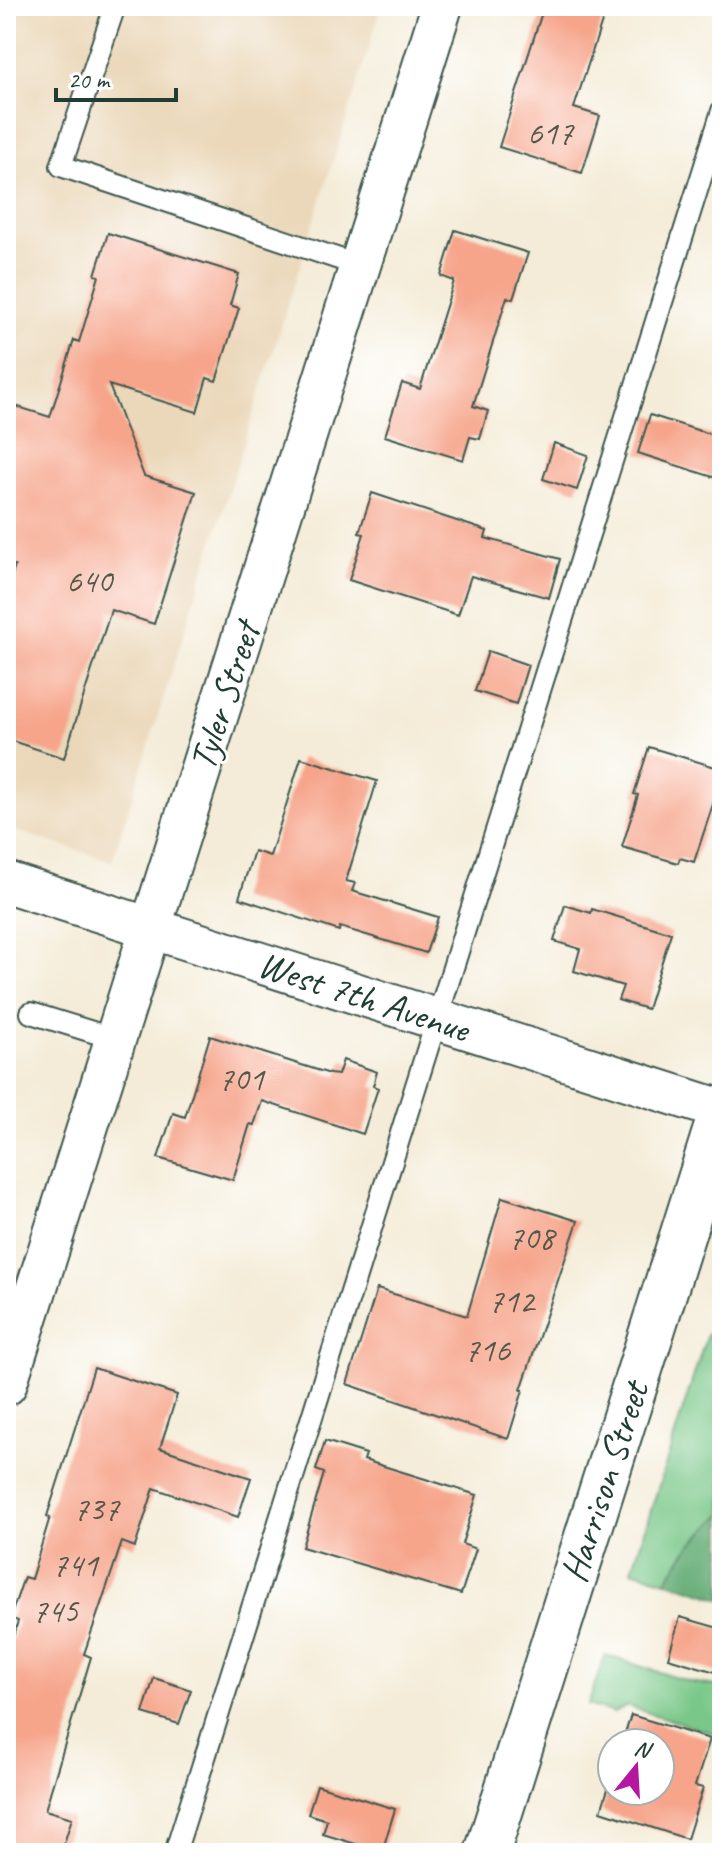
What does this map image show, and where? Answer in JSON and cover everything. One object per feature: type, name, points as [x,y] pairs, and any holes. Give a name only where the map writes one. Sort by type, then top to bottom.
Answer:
[{"type":"street","name":"Tyler Street","points":[[6,1385],[442,6]]},
{"type":"street","name":"West 7th Avenue","points":[[6,882],[722,1110]]},
{"type":"street","name":"Harrison Street","points":[[487,1853],[722,1110]]},
{"type":"lane","points":[[115,6],[61,166],[360,266]]},
{"type":"lane","points":[[175,1853],[722,111]]},
{"type":"lane","points":[[31,1013],[115,1039]]},
{"type":"shaded area","points":[[6,6],[382,6],[112,861],[6,828]]},
{"type":"green space","points":[[707,1334],[722,1339],[722,1514],[690,1546],[666,1581],[632,1570]]},
{"type":"green space","points":[[722,1514],[722,1599],[666,1581],[690,1546]]},
{"type":"green space","points":[[605,1655],[690,1682],[722,1687],[722,1736],[627,1706],[614,1713],[588,1705]]},
{"type":"building","points":[[544,6],[607,6],[574,108],[600,116],[582,173],[499,147]]},
{"type":"building","points":[[455,230],[528,253],[513,299],[507,297],[473,406],[488,411],[480,439],[470,437],[463,460],[385,436],[402,383],[420,389],[454,281],[441,276]]},
{"type":"building","points":[[108,233],[239,274],[230,305],[239,308],[216,381],[207,378],[197,412],[109,385],[144,476],[196,492],[154,624],[111,610],[64,758],[6,739],[6,594],[15,566],[6,563],[6,403],[50,417],[74,340],[79,342]]},
{"type":"building","points":[[650,415],[722,438],[722,480],[638,453]]},
{"type":"building","points":[[554,443],[588,455],[577,490],[543,479]]},
{"type":"building","points":[[372,493],[487,531],[485,538],[560,559],[549,598],[471,576],[458,615],[349,580],[364,534],[359,533]]},
{"type":"building","points":[[488,651],[528,665],[516,704],[475,691]]},
{"type":"building","points":[[649,747],[722,769],[694,862],[680,858],[678,863],[622,847]]},
{"type":"building","points":[[301,758],[377,781],[346,881],[355,883],[352,891],[438,917],[426,953],[340,927],[339,931],[239,898],[254,851],[270,856]]},
{"type":"building","points":[[565,905],[591,913],[592,909],[671,933],[647,1009],[618,1000],[623,986],[574,971],[580,949],[554,941]]},
{"type":"building","points":[[210,1036],[330,1074],[338,1075],[343,1060],[377,1072],[373,1086],[378,1088],[363,1134],[262,1101],[254,1125],[250,1124],[233,1180],[158,1158],[173,1113],[185,1117]]},
{"type":"building","points":[[502,1197],[578,1221],[521,1390],[508,1439],[347,1384],[377,1289],[467,1316]]},
{"type":"building","points":[[94,1368],[177,1395],[160,1448],[251,1478],[238,1517],[154,1488],[135,1547],[122,1542],[84,1654],[91,1657],[45,1810],[72,1818],[61,1853],[6,1853],[6,1659],[18,1621],[10,1618],[24,1577],[31,1579],[50,1517],[47,1516]]},
{"type":"building","points":[[325,1441],[366,1454],[364,1460],[477,1495],[462,1544],[476,1549],[461,1594],[302,1547],[324,1473],[316,1470]]},
{"type":"building","points":[[680,1617],[722,1629],[722,1674],[668,1658]]},
{"type":"building","points":[[154,1678],[191,1690],[179,1724],[143,1713]]},
{"type":"building","points":[[631,1715],[670,1727],[627,1727]]},
{"type":"building","points":[[676,1729],[710,1739],[695,1786],[703,1788],[687,1839],[601,1811],[602,1807],[676,1807]]},
{"type":"building","points":[[317,1785],[395,1809],[382,1852],[323,1834],[327,1820],[308,1814]]}]
